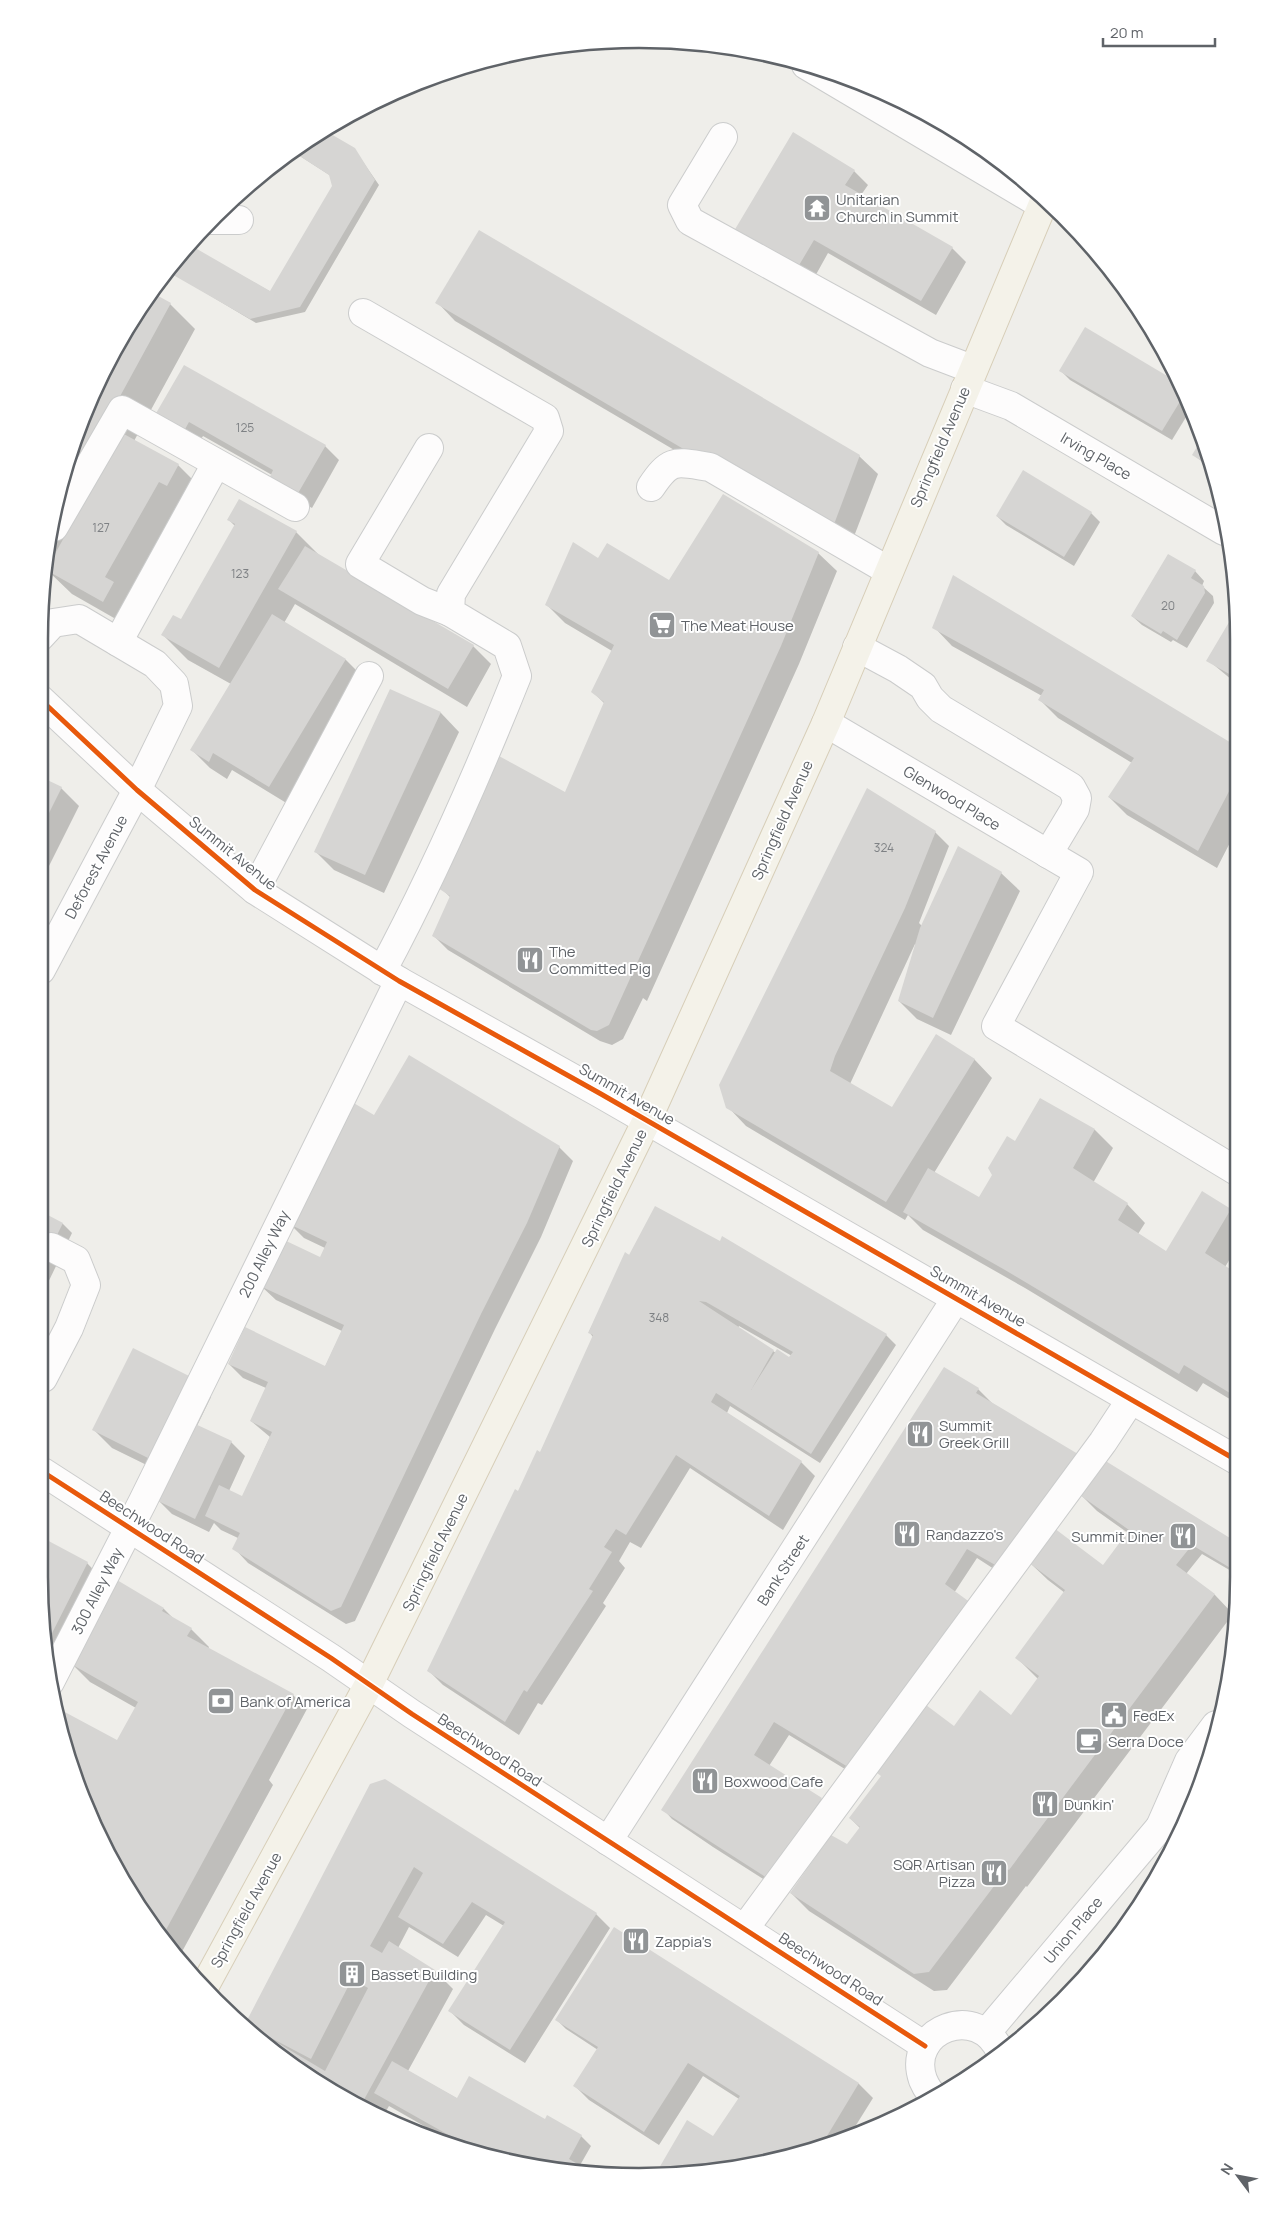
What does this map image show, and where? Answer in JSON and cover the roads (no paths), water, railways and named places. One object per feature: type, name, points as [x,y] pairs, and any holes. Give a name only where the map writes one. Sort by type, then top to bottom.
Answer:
[{"type":"main road","name":"Springfield Avenue","points":[[207,1981],[369,1684],[647,1120],[826,723],[1041,206]]},
{"type":"street","points":[[833,80],[1029,194]]},
{"type":"street","name":"Irving Place","points":[[723,137],[682,205],[690,221],[930,353],[1011,406],[1220,528]]},
{"type":"street","points":[[222,220],[240,220]]},
{"type":"street","points":[[363,313],[545,418],[549,431],[451,594],[450,612]]},
{"type":"street","points":[[61,515],[122,410],[295,507]]},
{"type":"street","name":"200 Alley Way","points":[[129,1526],[391,976],[405,928],[485,756],[517,676],[507,646],[450,612],[422,602],[360,564],[429,448]]},
{"type":"street","points":[[651,487],[664,468],[681,462],[710,467],[889,571]]},
{"type":"street","points":[[118,642],[216,464]]},
{"type":"street","name":"Deforest Avenue","points":[[48,628],[53,623],[79,619],[155,664],[174,684],[178,706],[138,790],[48,957]]},
{"type":"street","points":[[857,647],[898,669],[923,686],[930,698],[941,709],[1071,787],[1077,798],[1075,808],[1048,854]]},
{"type":"street","points":[[255,890],[369,676]]},
{"type":"street","name":"Summit Avenue","points":[[48,706],[138,790],[255,890],[391,976],[957,1297],[1130,1401],[1230,1457]]},
{"type":"street","name":"Glenwood Place","points":[[826,723],[1078,872],[996,1026],[1230,1167]]},
{"type":"street","points":[[48,1368],[69,1328],[86,1285],[76,1260],[51,1247]]},
{"type":"street","name":"Bank Street","points":[[608,1841],[957,1297]]},
{"type":"street","points":[[746,1928],[1102,1442],[1130,1401]]},
{"type":"street","name":"Beechwood Road","points":[[48,1475],[129,1526],[608,1841],[746,1928],[925,2046]]},
{"type":"street","name":"300 Alley Way","points":[[56,1671],[129,1526]]},
{"type":"street","name":"Union Place","points":[[925,2046],[940,2031],[960,2024],[974,2026],[994,2043],[1160,1827],[1189,1760],[1209,1735]]},
{"type":"street","name":"Union Place","points":[[1160,1827],[1181,1813]]},
{"type":"street","points":[[925,2046],[921,2059],[921,2073],[925,2086],[930,2092]]},
{"type":"place","name":"Unitarian Church in Summit","points":[[817,208]]},
{"type":"place","name":"The Meat House","points":[[662,625]]},
{"type":"place","name":"The Committed Pig","points":[[530,960]]},
{"type":"place","name":"Summit Greek Grill","points":[[920,1434]]},
{"type":"place","name":"Randazzo's","points":[[907,1534]]},
{"type":"place","name":"Summit Diner","points":[[1183,1536]]},
{"type":"place","name":"Bank of America","points":[[221,1701]]},
{"type":"place","name":"FedEx","points":[[1114,1715]]},
{"type":"place","name":"Serra Doce","points":[[1089,1741]]},
{"type":"place","name":"Boxwood Cafe","points":[[705,1781]]},
{"type":"place","name":"Dunkin'","points":[[1045,1804]]},
{"type":"place","name":"SQR Artisan Pizza","points":[[994,1873]]},
{"type":"place","name":"Zappia's","points":[[636,1941]]},
{"type":"place","name":"Basset Building","points":[[352,1974]]}]
